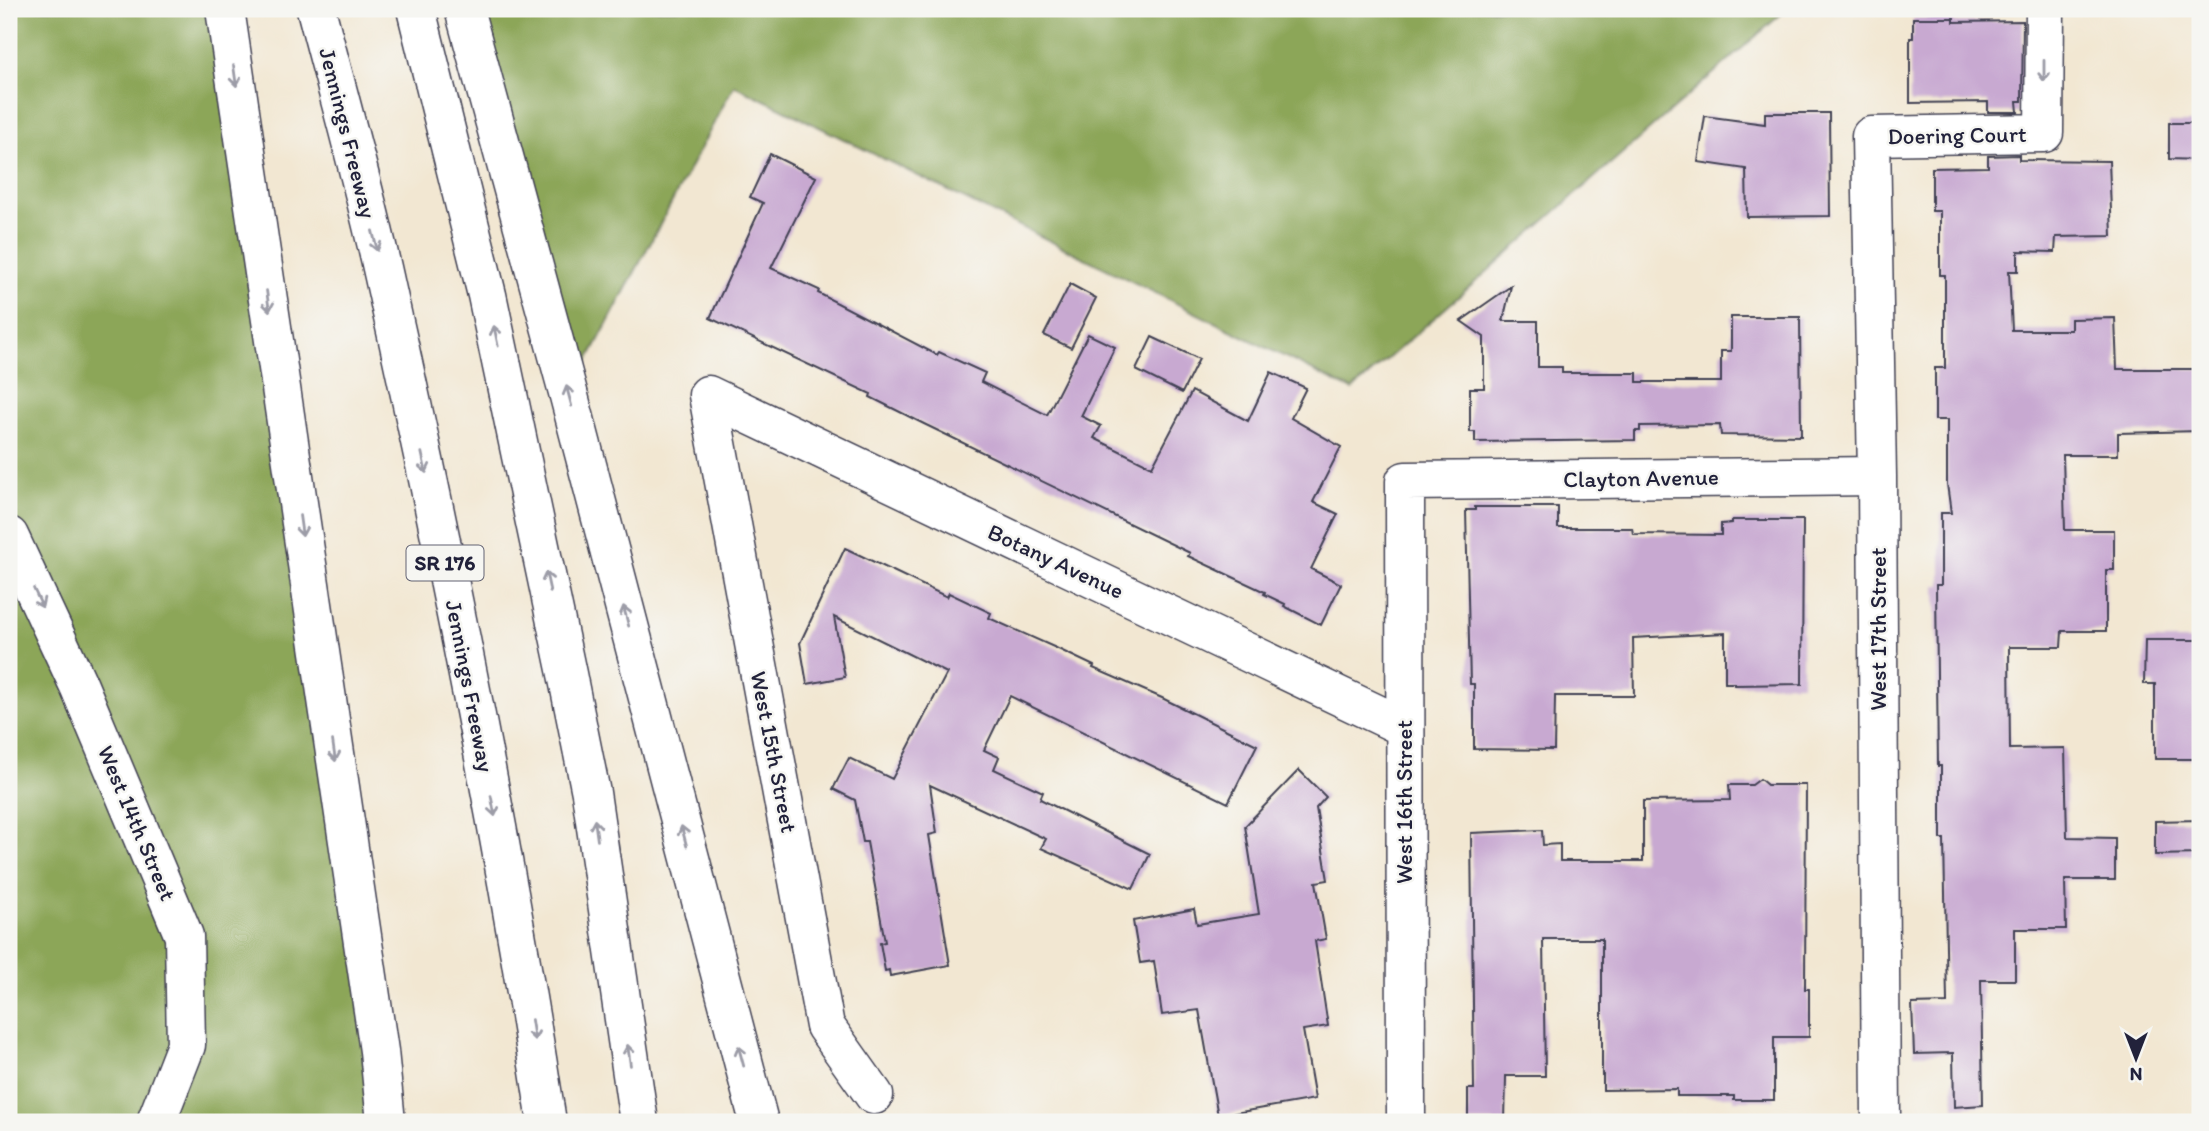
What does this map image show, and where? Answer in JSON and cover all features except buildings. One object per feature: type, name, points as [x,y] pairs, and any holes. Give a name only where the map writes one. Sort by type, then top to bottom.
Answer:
[{"type":"main road","points":[[225,9],[377,1037],[386,1122]]},
{"type":"main road","name":"Jennings Freeway","points":[[316,9],[386,284],[474,702],[522,960],[547,1122]]},
{"type":"main road","points":[[416,9],[487,295],[567,674],[590,793],[639,1122]]},
{"type":"main road","points":[[464,9],[569,396],[759,1122]]},
{"type":"main road","name":"Doering Court","points":[[1871,136],[2044,133],[2045,9]]},
{"type":"main road","name":"West 17th Street","points":[[1871,136],[1877,476],[1881,1122]]},
{"type":"main road","name":"Botany Avenue","points":[[708,395],[1404,727]]},
{"type":"main road","name":"West 15th Street","points":[[708,395],[825,1026],[874,1095]]},
{"type":"main road","name":"Clayton Avenue","points":[[1405,481],[1877,476]]},
{"type":"main road","name":"West 16th Street","points":[[1405,481],[1406,1122]]},
{"type":"main road","name":"West 14th Street","points":[[9,536],[79,686],[184,936],[186,1045],[156,1122]]},
{"type":"green space","points":[[9,9],[225,9],[386,1122],[9,1122]]},
{"type":"green space","points":[[464,9],[1787,9],[1352,390],[734,85],[569,396]]}]
